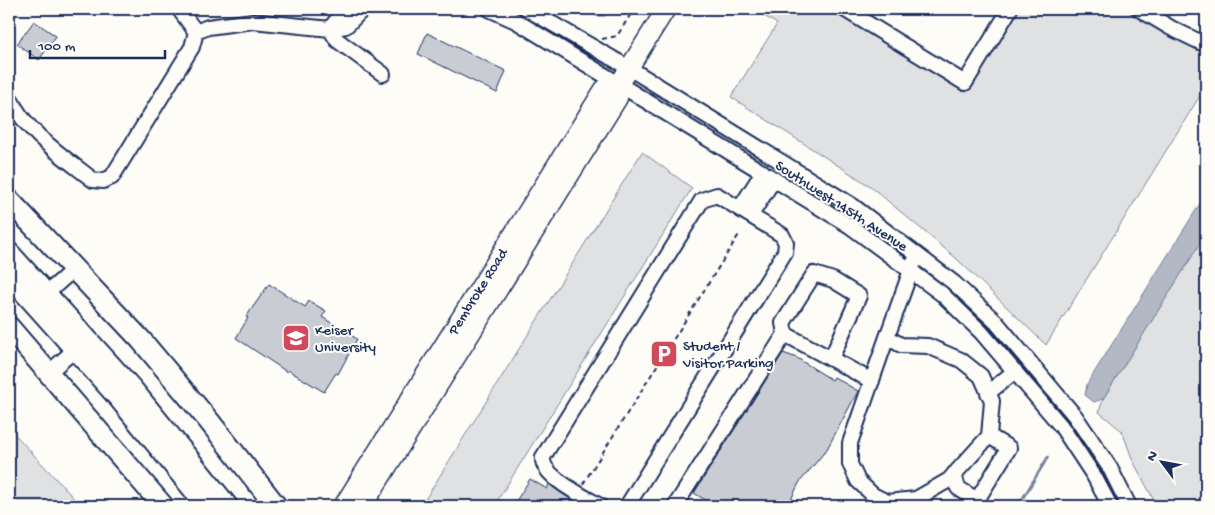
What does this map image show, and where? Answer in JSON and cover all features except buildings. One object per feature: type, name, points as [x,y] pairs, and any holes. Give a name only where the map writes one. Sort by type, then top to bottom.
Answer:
[{"type":"highway","points":[[9,200],[141,340],[209,421],[276,506]]},
{"type":"highway","points":[[9,253],[132,389],[227,506]]},
{"type":"highway","points":[[9,275],[155,441],[207,506]]},
{"type":"highway","points":[[9,326],[163,506]]},
{"type":"main road","name":"Pembroke Road","points":[[363,506],[618,98],[619,84],[666,9]]},
{"type":"main road","name":"Pembroke Road","points":[[343,506],[604,89],[619,84]]},
{"type":"street","points":[[179,9],[196,32]]},
{"type":"street","points":[[330,29],[345,9]]},
{"type":"street","points":[[196,32],[208,27],[253,21],[330,29],[346,26],[363,9]]},
{"type":"street","name":"Southwest 145th Avenue","points":[[489,9],[516,21],[850,226],[942,294],[981,332],[1061,426],[1094,476],[1110,506]]},
{"type":"street","name":"Southwest 145th Avenue","points":[[527,9],[629,68],[853,206],[918,253],[996,322],[1044,377],[1076,416],[1110,468],[1129,506]]},
{"type":"street","points":[[844,9],[965,83],[1010,9]]},
{"type":"street","points":[[1139,9],[1171,28],[1206,45]]},
{"type":"street","points":[[330,29],[337,40],[382,74]]},
{"type":"street","points":[[9,96],[12,104],[33,130],[93,180],[102,181],[112,177],[192,47],[196,32]]},
{"type":"street","points":[[746,212],[768,176]]},
{"type":"street","points":[[600,506],[545,469],[542,460],[547,448],[702,200],[717,195],[782,235],[786,243],[785,252],[627,506]]},
{"type":"street","points":[[887,337],[901,345],[928,346],[960,360],[981,376],[992,401],[989,436],[954,474],[916,499],[887,502],[872,495],[858,481],[850,464],[850,443],[887,337],[918,253]]},
{"type":"street","points":[[47,293],[74,269]]},
{"type":"street","points":[[675,506],[784,334],[783,323],[814,274],[833,280],[859,296],[831,359]]},
{"type":"street","points":[[784,334],[872,381]]},
{"type":"street","points":[[49,372],[76,349]]},
{"type":"street","points":[[988,393],[1015,371]]},
{"type":"street","points":[[954,474],[958,488],[977,500],[1009,448],[989,436]]},
{"type":"path","points":[[597,41],[617,36],[634,9]]},
{"type":"path","points":[[578,492],[740,233]]},
{"type":"shaded area","points":[[584,9],[608,9],[605,16],[596,16]]},
{"type":"shaded area","points":[[753,9],[832,9],[966,92],[1019,9],[1123,9],[1206,54],[1206,86],[1046,345],[957,259],[870,186],[731,97],[777,24]]},
{"type":"shaded area","points":[[642,152],[692,188],[494,506],[421,506]]},
{"type":"shaded area","points":[[1206,194],[1206,234],[1103,399],[1094,402],[1085,395],[1087,384]]},
{"type":"shaded area","points":[[1206,234],[1206,506],[1157,506],[1133,461],[1122,431],[1099,412],[1103,399]]},
{"type":"shaded area","points":[[9,428],[81,506],[9,506]]},
{"type":"waterway","points":[[1018,506],[1048,457]]},
{"type":"place","name":"Keiser University","points":[[296,338]]},
{"type":"place","name":"Student / Visitor Parking","points":[[664,354]]}]
